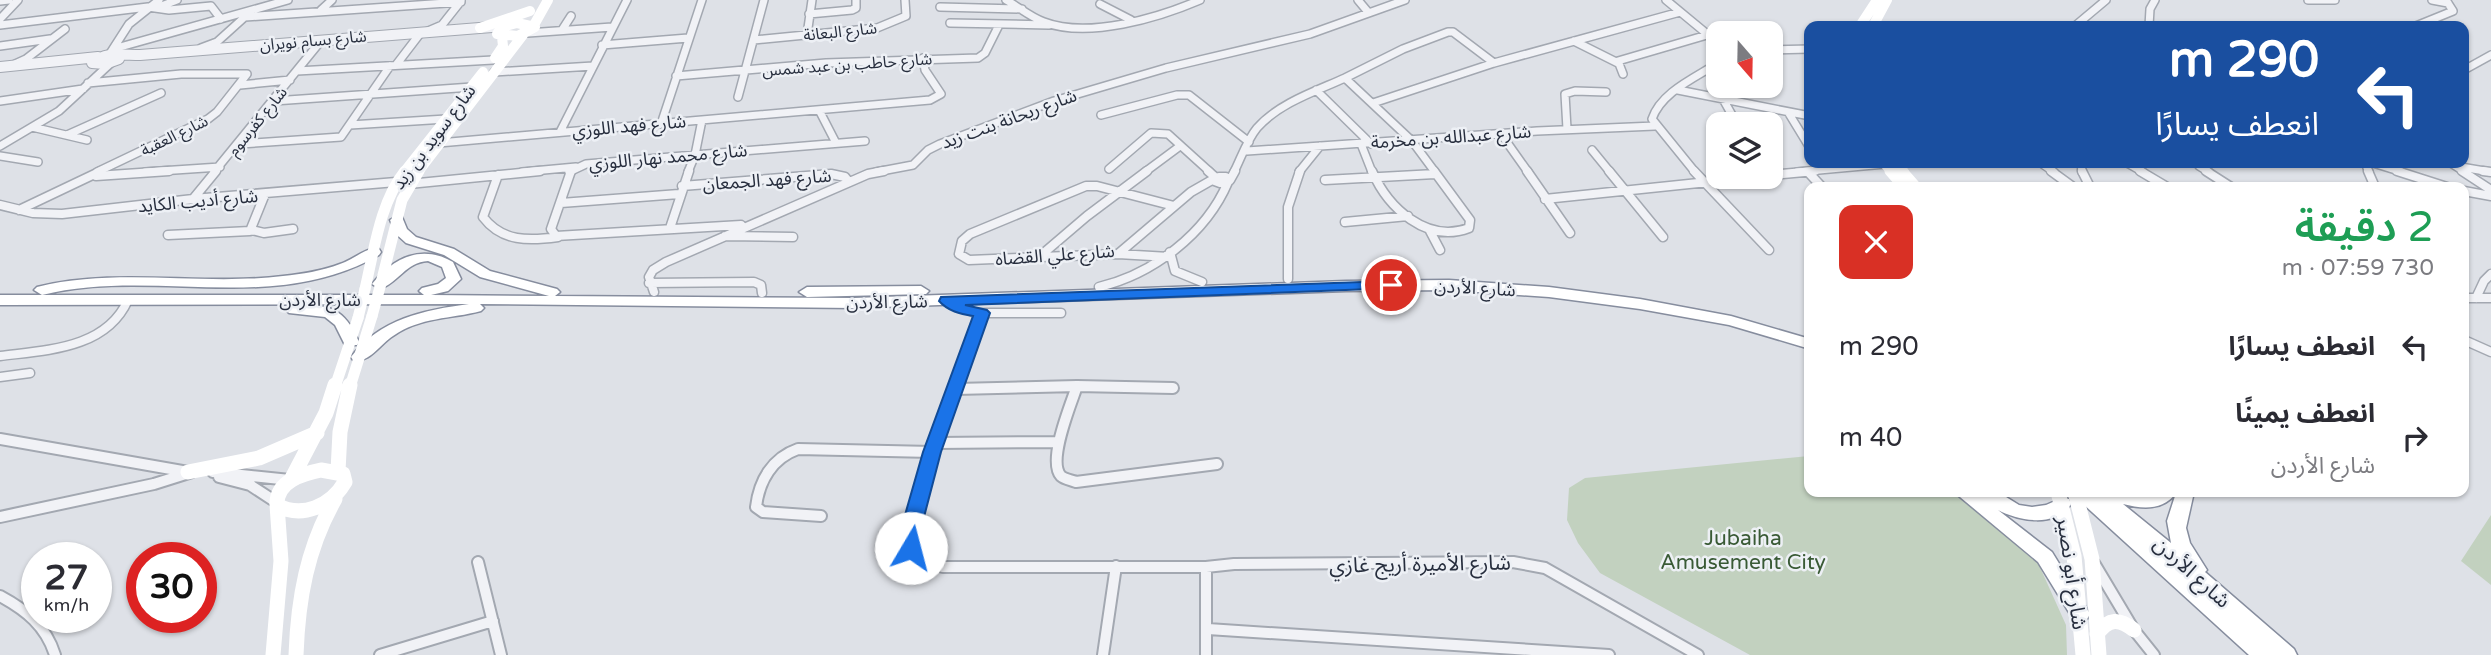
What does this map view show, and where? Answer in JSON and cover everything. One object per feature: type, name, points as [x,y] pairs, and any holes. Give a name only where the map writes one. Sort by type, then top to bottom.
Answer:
[{"type":"highway","points":[[397,220],[401,230],[411,240],[449,252],[485,274],[552,292]]},
{"type":"highway","points":[[46,295],[66,284],[99,281],[302,280],[348,269],[374,252]]},
{"type":"highway","points":[[380,285],[404,261],[424,256],[448,265],[454,279],[443,288],[427,291]]},
{"type":"highway","name":"شارع الأردن","points":[[0,300],[46,295],[552,292],[652,288],[762,293],[1099,287],[1451,276],[1561,284],[1682,302],[1748,316],[1804,332]]},
{"type":"highway","name":"شارع الأردن","points":[[127,303],[854,303],[1346,286],[1503,288],[1586,296],[1675,310],[1731,321],[1804,342]]},
{"type":"highway","name":"شارع الأردن","points":[[0,290],[46,295]]},
{"type":"highway","points":[[46,295],[127,303],[324,312],[342,320],[351,342]]},
{"type":"highway","points":[[359,357],[380,335],[411,320],[519,301]]},
{"type":"highway","points":[[1969,497],[2045,557],[2080,614]]},
{"type":"highway","points":[[1993,497],[2024,514],[2045,513],[2065,497]]},
{"type":"highway","name":"شارع الأردن","points":[[2071,497],[2125,529],[2263,655]]},
{"type":"highway","name":"شارع الأردن","points":[[2102,497],[2136,523],[2287,655]]},
{"type":"highway","points":[[2128,497],[2146,501],[2161,497]]},
{"type":"highway","points":[[2184,497],[2177,516],[2178,534],[2189,559],[2216,594]]},
{"type":"main road","points":[[499,35],[530,11],[539,0]]},
{"type":"main road","name":"شارع سويد بن زيد","points":[[338,494],[345,478],[338,471],[337,457],[342,422],[409,184],[494,72],[530,30],[548,0]]},
{"type":"main road","points":[[1863,21],[1877,0]]},
{"type":"main road","points":[[1876,21],[1887,0]]},
{"type":"main road","points":[[480,28],[530,11]]},
{"type":"main road","points":[[509,25],[530,30]]},
{"type":"main road","points":[[499,35],[530,30]]},
{"type":"main road","name":"شارع سويد بن زيد","points":[[276,504],[281,489],[291,481],[317,433],[351,342],[374,252],[396,182],[503,46],[499,35]]},
{"type":"main road","points":[[1894,168],[1910,182]]},
{"type":"main road","points":[[188,472],[259,458],[317,433]]},
{"type":"main road","points":[[291,481],[321,470],[338,471]]},
{"type":"main road","points":[[276,504],[290,511],[310,509],[338,494]]},
{"type":"main road","points":[[296,655],[298,599],[307,554],[338,494]]},
{"type":"main road","name":"شارع أبو نصير","points":[[2068,497],[2083,655]]},
{"type":"main road","name":"شارع أبو نصير","points":[[2069,497],[2087,538],[2092,559],[2099,655]]},
{"type":"main road","points":[[273,655],[280,555],[280,518],[276,504]]},
{"type":"main road","points":[[2096,635],[2104,623],[2112,620],[2123,622],[2134,630]]},
{"type":"street","points":[[0,1],[9,0]]},
{"type":"street","points":[[0,19],[18,0]]},
{"type":"street","points":[[0,25],[148,7],[177,0]]},
{"type":"street","points":[[2,68],[29,62],[97,64],[114,55],[221,19],[288,0]]},
{"type":"street","points":[[321,10],[332,0]]},
{"type":"street","points":[[560,132],[627,0]]},
{"type":"street","points":[[661,124],[702,0]]},
{"type":"street","points":[[738,97],[764,0]]},
{"type":"street","points":[[807,35],[812,0]]},
{"type":"street","points":[[809,15],[852,10],[856,8],[856,0]]},
{"type":"street","name":"شارع البعانة","points":[[754,40],[890,24],[906,16],[905,0]]},
{"type":"street","points":[[1006,0],[1051,25]]},
{"type":"street","points":[[950,23],[1087,27],[1131,20],[1200,0]]},
{"type":"street","points":[[1358,0],[1368,12]]},
{"type":"street","name":"شارع ريحانة بنت زيد","points":[[652,288],[651,273],[657,267],[720,236],[868,174],[913,165],[928,150],[940,144],[1054,101],[1137,76],[1310,34],[1405,0]]},
{"type":"street","points":[[1666,0],[1706,34]]},
{"type":"street","points":[[2081,21],[2106,0]]},
{"type":"street","points":[[2149,21],[2150,9],[2155,0]]},
{"type":"street","points":[[2308,0],[2335,0]]},
{"type":"street","points":[[2429,21],[2451,13],[2453,9],[2447,1],[2432,0]]},
{"type":"street","points":[[245,17],[400,3],[462,1]]},
{"type":"street","points":[[240,144],[337,138],[421,34],[442,24],[462,1]]},
{"type":"street","points":[[159,4],[169,10],[211,6],[221,19]]},
{"type":"street","points":[[1100,4],[1131,20]]},
{"type":"street","points":[[0,146],[59,111],[85,86],[97,64],[114,55],[129,24],[148,7]]},
{"type":"street","points":[[940,7],[1024,9]]},
{"type":"street","points":[[219,45],[252,10]]},
{"type":"street","points":[[1373,103],[1494,63],[1680,12]]},
{"type":"street","points":[[560,30],[571,16]]},
{"type":"street","points":[[442,24],[451,30]]},
{"type":"street","name":"شارع بسام نويران","points":[[142,56],[509,25]]},
{"type":"street","name":"شارع حاطب بن عبد شمس","points":[[676,76],[923,58],[981,57],[999,25]]},
{"type":"street","points":[[530,30],[612,27]]},
{"type":"street","points":[[29,62],[50,39],[65,29]]},
{"type":"street","points":[[1099,287],[1134,276],[1169,255],[1222,198],[1256,129],[1284,107],[1403,49],[1448,32],[1494,63]]},
{"type":"street","name":"شارع بسام نويران","points":[[142,56],[219,45],[421,34],[499,35]]},
{"type":"street","points":[[1618,63],[1706,35]]},
{"type":"street","points":[[602,45],[688,38]]},
{"type":"street","points":[[0,46],[50,39]]},
{"type":"street","points":[[1574,41],[1618,63],[1623,74]]},
{"type":"street","name":"شارع كفرسوم","points":[[193,199],[320,42]]},
{"type":"street","points":[[1783,50],[1804,49]]},
{"type":"street","points":[[62,62],[114,55],[142,56]]},
{"type":"street","points":[[2469,67],[2491,55]]},
{"type":"street","points":[[2,68],[97,64],[142,56]]},
{"type":"street","name":"شارع فهد اللوزي","points":[[439,143],[918,102],[941,94],[925,70],[923,58]]},
{"type":"street","points":[[297,71],[493,60]]},
{"type":"street","points":[[494,72],[593,66]]},
{"type":"street","points":[[1706,71],[1665,98],[1654,110],[1652,117],[1655,125],[1703,183],[1769,250]]},
{"type":"street","points":[[0,101],[85,86],[181,74],[247,74],[240,85]]},
{"type":"street","points":[[1345,78],[1412,141],[1471,225],[1467,230],[1456,233],[1430,231]]},
{"type":"street","points":[[240,85],[290,80]]},
{"type":"street","name":"شارع العقبة","points":[[19,210],[208,119],[218,112],[240,85]]},
{"type":"street","points":[[274,101],[472,87]]},
{"type":"street","points":[[1316,90],[1371,144]]},
{"type":"street","points":[[1678,90],[1804,115]]},
{"type":"street","points":[[1567,129],[1565,94],[1575,91],[1606,92]]},
{"type":"street","points":[[67,135],[161,93]]},
{"type":"street","points":[[1101,115],[1177,95],[1189,95],[1249,142]]},
{"type":"street","points":[[1723,99],[1730,112]]},
{"type":"street","points":[[819,110],[836,143]]},
{"type":"street","points":[[1788,112],[1804,138]]},
{"type":"street","points":[[350,125],[446,119]]},
{"type":"street","points":[[670,228],[695,155],[702,120]]},
{"type":"street","name":"شارع عبدالله بن مخرمة","points":[[1247,151],[1655,125]]},
{"type":"street","points":[[32,127],[87,140]]},
{"type":"street","points":[[1109,169],[1151,133],[1168,134],[1218,183],[1229,181]]},
{"type":"street","points":[[1501,134],[1570,233]]},
{"type":"street","name":"شارع محمد نهار اللوزي","points":[[560,237],[552,233],[551,229],[561,203],[566,176],[578,166],[598,162],[865,141]]},
{"type":"street","points":[[1361,144],[1376,179],[1408,216],[1430,231],[1440,250]]},
{"type":"street","points":[[1039,257],[1180,146]]},
{"type":"street","points":[[1288,279],[1288,197],[1296,174],[1320,146]]},
{"type":"street","points":[[1592,150],[1663,237]]},
{"type":"street","points":[[0,156],[38,162]]},
{"type":"street","points":[[409,184],[578,166]]},
{"type":"street","points":[[90,177],[219,167]]},
{"type":"street","points":[[1783,174],[1808,172],[1818,168]]},
{"type":"street","points":[[2048,168],[2066,182]]},
{"type":"street","points":[[2135,168],[2159,182]]},
{"type":"street","points":[[2202,168],[2223,182]]},
{"type":"street","points":[[2389,168],[2432,182]]},
{"type":"street","points":[[2460,168],[2491,190]]},
{"type":"street","points":[[2465,168],[2491,172]]},
{"type":"street","points":[[1808,172],[1817,182]]},
{"type":"street","name":"شارع فهد الجمعان","points":[[561,203],[831,174],[842,175],[849,182]]},
{"type":"street","points":[[1325,180],[1436,174]]},
{"type":"street","points":[[498,175],[483,217],[499,234],[519,239],[750,225]]},
{"type":"street","name":"شارع علي القضاه","points":[[1121,191],[1089,186],[1065,194],[970,234],[962,241],[959,254],[969,260],[1118,254],[1174,206],[1213,179]]},
{"type":"street","name":"شارع أديب الكايد","points":[[0,205],[19,210],[62,214],[193,199],[396,182]]},
{"type":"street","points":[[1545,200],[1706,183]]},
{"type":"street","points":[[1121,191],[1174,206]]},
{"type":"street","points":[[2469,192],[2491,196]]},
{"type":"street","points":[[252,230],[265,194]]},
{"type":"street","points":[[1345,222],[1408,216]]},
{"type":"street","points":[[168,235],[237,233],[252,230],[264,233],[293,229]]},
{"type":"street","points":[[720,236],[793,237]]},
{"type":"street","points":[[1118,254],[1169,255]]},
{"type":"street","points":[[1169,255],[1175,271],[1202,282]]},
{"type":"street","points":[[2476,298],[2484,281],[2491,274]]},
{"type":"street","points":[[2469,298],[2491,298]]},
{"type":"street","points":[[947,301],[962,310],[982,313],[1061,313]]},
{"type":"street","points":[[0,356],[93,337],[115,325],[127,303]]},
{"type":"street","name":"شارع الأميرة أريج غازي","points":[[982,313],[934,447],[909,536],[911,548],[918,558],[928,564],[943,567],[1206,567],[1491,561],[1530,565],[1560,576],[1698,655]]},
{"type":"street","points":[[2469,342],[2491,352]]},
{"type":"street","points":[[0,377],[30,373]]},
{"type":"street","points":[[1077,386],[1059,442],[1056,467],[1067,480],[1076,482],[1217,464]]},
{"type":"street","points":[[956,389],[1173,387]]},
{"type":"street","points":[[0,439],[237,480],[276,504]]},
{"type":"street","points":[[821,516],[763,512],[756,507],[763,483],[782,455],[798,449],[1059,442]]},
{"type":"street","points":[[0,517],[154,484],[188,472],[226,472],[291,481]]},
{"type":"street","points":[[2092,559],[2134,630],[2154,655]]},
{"type":"street","points":[[478,562],[501,655]]},
{"type":"street","points":[[1103,655],[1116,566]]},
{"type":"street","points":[[1206,567],[1206,655]]},
{"type":"street","points":[[0,596],[37,620],[45,630],[55,655]]},
{"type":"street","points":[[380,655],[404,652],[492,621]]},
{"type":"street","points":[[1208,629],[1609,655]]},
{"type":"green space","name":"Jubaiha Amusement City","points":[[1804,456],[1804,497],[1960,497],[2034,554],[2066,625],[2067,655],[1750,655],[1600,573],[1578,543],[1567,520],[1569,488],[1585,478]]},
{"type":"green space","points":[[2491,515],[2491,585],[2461,561]]},
{"type":"route","points":[[911,548],[909,536],[932,452],[982,313],[962,310],[947,301],[1391,285]]}]
